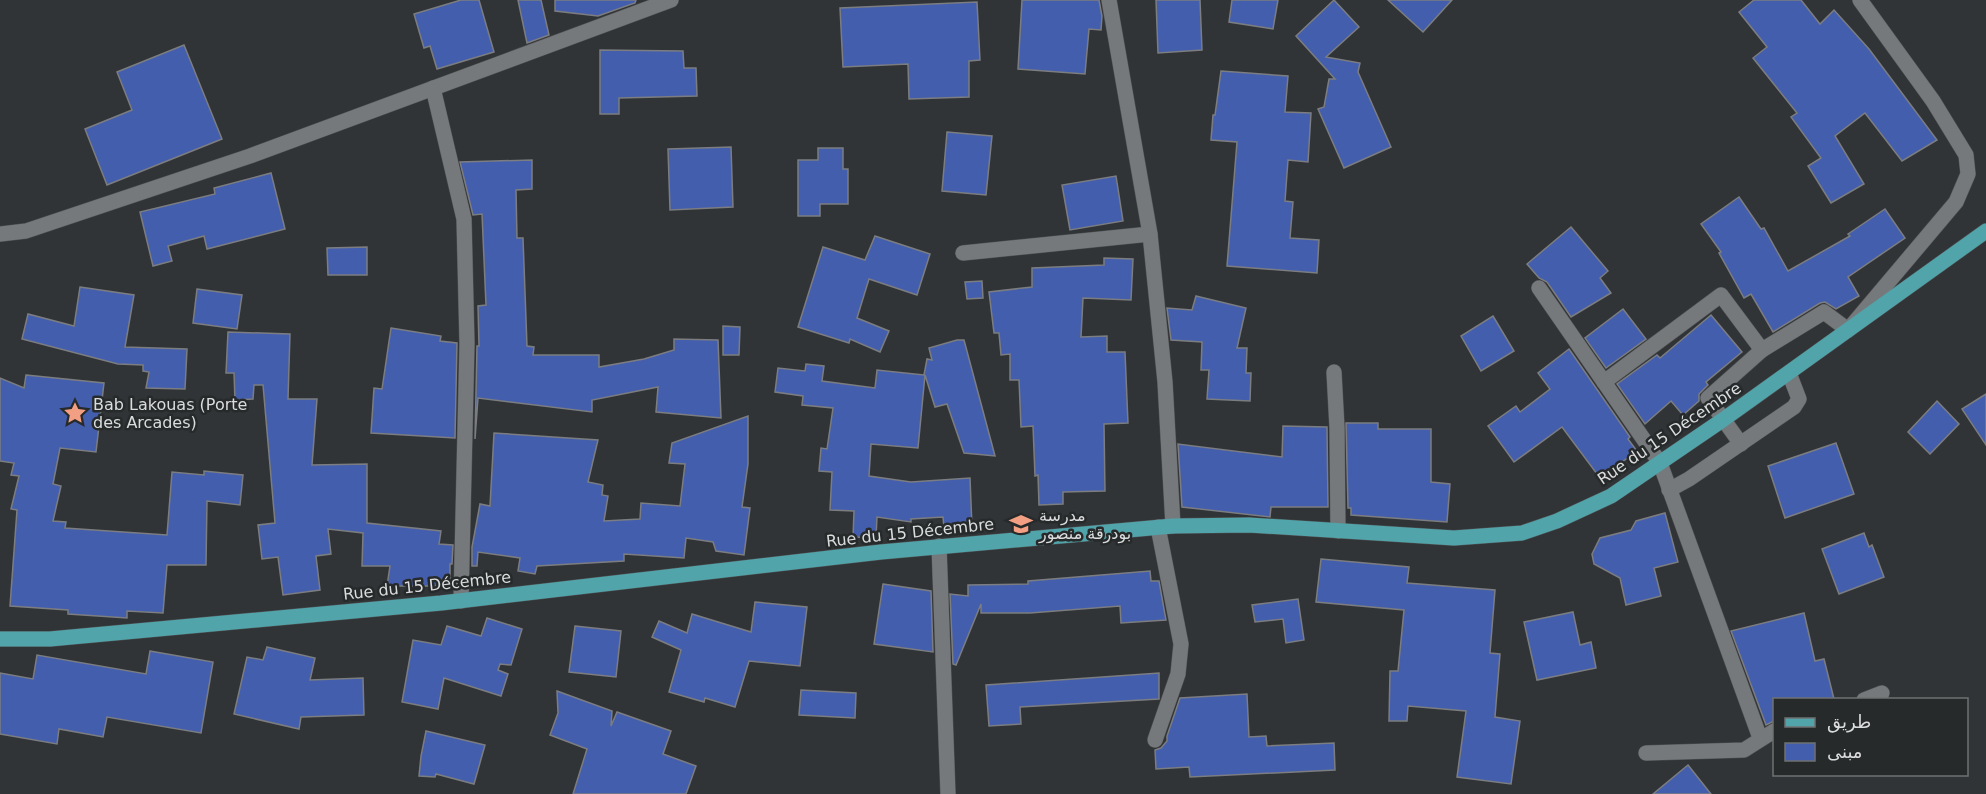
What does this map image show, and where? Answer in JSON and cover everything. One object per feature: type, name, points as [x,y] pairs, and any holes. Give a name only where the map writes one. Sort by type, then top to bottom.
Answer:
[{"type":"main road","name":"Rue du 15 Décembre","points":[[0,639],[50,639],[461,601],[939,546],[1166,526],[1249,525],[1454,538],[1522,533],[1557,521],[1611,496],[1724,419],[1986,231]]},
{"type":"street","points":[[0,234],[26,231],[239,160],[671,0]]},
{"type":"street","points":[[1109,0],[1150,234],[1165,382],[1166,526],[1181,644],[1178,674],[1155,740]]},
{"type":"street","points":[[1741,444],[1708,398],[1762,350],[1824,312],[1848,330],[1956,202],[1968,174],[1966,155],[1944,119],[1860,0]]},
{"type":"street","points":[[434,88],[464,219],[467,344],[461,601]]},
{"type":"street","points":[[963,254],[1150,234]]},
{"type":"street","points":[[1539,288],[1660,463],[1760,738]]},
{"type":"street","points":[[1604,382],[1721,295],[1762,350]]},
{"type":"street","points":[[1334,372],[1338,531]]},
{"type":"street","points":[[1669,490],[1689,479],[1794,407],[1799,399],[1789,373]]},
{"type":"street","points":[[939,546],[948,794]]},
{"type":"street","points":[[1867,698],[1882,693]]},
{"type":"street","points":[[1646,753],[1744,750],[1773,732]]},
{"type":"building","points":[[461,0],[479,0],[494,52],[437,69],[430,46],[424,48],[414,14]]},
{"type":"building","points":[[518,0],[541,0],[549,35],[527,43]]},
{"type":"building","points":[[555,0],[636,0],[635,3],[598,16],[555,11]]},
{"type":"building","points":[[1022,0],[1099,0],[1102,16],[1101,30],[1089,29],[1085,74],[1018,69]]},
{"type":"building","points":[[1156,0],[1200,0],[1202,50],[1158,53]]},
{"type":"building","points":[[1232,0],[1278,0],[1273,29],[1229,22]]},
{"type":"building","points":[[1334,0],[1359,27],[1326,57],[1360,63],[1358,72],[1391,147],[1344,168],[1318,109],[1324,107],[1329,79],[1335,79],[1296,36]]},
{"type":"building","points":[[1388,0],[1452,0],[1423,32]]},
{"type":"building","points":[[1754,0],[1801,0],[1820,24],[1834,10],[1869,49],[1937,140],[1902,161],[1865,113],[1835,136],[1864,184],[1831,203],[1808,166],[1821,158],[1791,117],[1797,113],[1753,58],[1767,47],[1739,12]]},
{"type":"building","points":[[977,2],[980,60],[969,61],[969,97],[909,99],[908,64],[843,67],[840,8]]},
{"type":"building","points":[[184,45],[222,139],[107,185],[85,129],[132,110],[117,72]]},
{"type":"building","points":[[600,50],[683,51],[684,68],[696,68],[697,96],[619,98],[619,114],[600,114]]},
{"type":"building","points":[[1221,71],[1288,76],[1285,112],[1311,113],[1308,162],[1288,160],[1285,201],[1293,202],[1290,238],[1319,240],[1317,273],[1227,266],[1237,142],[1211,140]]},
{"type":"building","points":[[947,132],[992,136],[986,195],[942,191]]},
{"type":"building","points":[[731,147],[733,207],[670,210],[668,149]]},
{"type":"building","points":[[818,148],[843,148],[843,169],[848,169],[848,204],[820,204],[820,216],[798,216],[798,160],[818,160]]},
{"type":"building","points":[[532,160],[532,189],[516,190],[517,238],[523,238],[527,346],[534,347],[533,355],[599,355],[599,367],[644,359],[674,350],[674,339],[718,340],[721,418],[656,412],[658,387],[592,400],[592,412],[478,398],[475,439],[477,346],[479,346],[478,306],[486,305],[482,214],[473,215],[460,162]]},
{"type":"building","points":[[271,173],[285,229],[207,249],[204,236],[168,246],[172,261],[153,266],[140,212],[215,194],[214,188]]},
{"type":"building","points":[[1116,176],[1123,221],[1070,230],[1062,185]]},
{"type":"building","points":[[1739,197],[1761,229],[1764,228],[1788,271],[1850,236],[1848,234],[1885,209],[1905,238],[1848,277],[1859,296],[1836,309],[1825,302],[1820,303],[1773,332],[1751,294],[1744,298],[1719,253],[1721,252],[1701,224]]},
{"type":"building","points":[[1571,227],[1608,271],[1600,278],[1611,293],[1571,317],[1547,282],[1539,278],[1527,264]]},
{"type":"building","points":[[875,236],[930,254],[917,295],[869,279],[857,318],[889,331],[880,352],[850,339],[849,343],[798,327],[823,247],[865,260]]},
{"type":"building","points":[[367,247],[367,275],[328,275],[327,248]]},
{"type":"building","points":[[1104,258],[1133,259],[1131,300],[1083,298],[1081,337],[1107,336],[1107,352],[1125,352],[1128,423],[1104,424],[1105,491],[1063,492],[1063,504],[1039,505],[1033,426],[1021,427],[1019,380],[1010,380],[1010,354],[1001,355],[999,333],[994,333],[989,292],[1032,287],[1032,268],[1104,265]]},
{"type":"building","points":[[982,281],[983,298],[967,299],[965,282]]},
{"type":"building","points":[[80,287],[134,295],[125,347],[187,349],[185,389],[146,388],[149,372],[143,371],[143,365],[118,364],[22,339],[28,314],[74,326]]},
{"type":"building","points":[[197,289],[242,295],[237,329],[193,323]]},
{"type":"building","points":[[1196,296],[1246,308],[1237,348],[1247,348],[1246,373],[1251,373],[1250,401],[1207,399],[1209,370],[1201,370],[1202,342],[1171,340],[1167,308],[1192,310]]},
{"type":"building","points":[[1623,309],[1646,339],[1606,368],[1585,338]]},
{"type":"building","points":[[1711,315],[1742,352],[1706,382],[1708,385],[1699,394],[1699,401],[1683,415],[1671,401],[1645,424],[1617,384],[1657,355],[1660,358]]},
{"type":"building","points":[[1493,316],[1514,351],[1481,371],[1461,336]]},
{"type":"building","points":[[723,326],[740,327],[739,355],[723,355]]},
{"type":"building","points":[[391,328],[441,336],[440,341],[457,343],[455,438],[371,433],[374,388],[382,389]]},
{"type":"building","points":[[228,332],[290,334],[288,399],[317,399],[312,465],[367,464],[367,523],[441,531],[439,544],[453,545],[450,586],[387,586],[390,566],[362,566],[363,533],[328,529],[331,554],[316,556],[320,590],[283,595],[278,557],[262,559],[258,525],[275,523],[263,385],[254,385],[253,399],[235,400],[234,373],[226,373]]},
{"type":"building","points":[[964,340],[995,456],[964,453],[947,404],[935,407],[925,375],[918,448],[871,444],[869,476],[911,482],[970,478],[972,527],[944,528],[943,517],[911,519],[911,522],[877,517],[876,538],[853,537],[854,511],[830,510],[832,472],[819,471],[821,448],[827,449],[833,408],[802,405],[803,396],[775,392],[778,368],[805,371],[806,364],[824,366],[822,381],[875,388],[877,370],[924,375],[927,359],[932,360],[929,348]]},
{"type":"building","points":[[1569,349],[1630,437],[1628,439],[1637,451],[1600,478],[1562,427],[1514,462],[1488,426],[1516,406],[1520,412],[1550,389],[1538,373]]},
{"type":"building","points":[[26,375],[104,383],[96,452],[60,448],[53,484],[61,486],[53,521],[66,522],[65,528],[167,535],[172,472],[204,475],[204,471],[243,475],[240,505],[207,501],[206,565],[167,565],[163,613],[127,611],[127,618],[68,614],[68,610],[10,606],[17,510],[11,509],[19,476],[11,475],[14,463],[0,461],[0,378],[24,388]]},
{"type":"building","points":[[1986,394],[1986,445],[1962,409]]},
{"type":"building","points":[[1937,401],[1959,424],[1930,454],[1908,432]]},
{"type":"building","points":[[748,416],[748,464],[742,507],[750,508],[744,555],[716,551],[713,542],[686,538],[684,558],[624,554],[624,561],[537,566],[535,574],[518,571],[520,558],[478,552],[477,566],[472,566],[472,547],[480,504],[490,506],[494,433],[598,440],[588,482],[603,485],[602,495],[608,496],[604,521],[640,519],[641,503],[680,506],[685,464],[669,463],[672,443]]},
{"type":"building","points":[[1346,423],[1378,423],[1378,429],[1431,429],[1431,482],[1450,484],[1447,522],[1351,515],[1351,508],[1348,508]]},
{"type":"building","points":[[1283,426],[1327,427],[1328,507],[1271,507],[1270,517],[1182,507],[1178,444],[1282,457]]},
{"type":"building","points":[[1836,443],[1854,494],[1785,518],[1768,466]]},
{"type":"building","points":[[1665,513],[1678,562],[1654,568],[1661,596],[1626,605],[1620,578],[1594,564],[1592,554],[1600,538],[1631,530],[1636,521]]},
{"type":"building","points":[[1864,533],[1869,547],[1872,545],[1884,577],[1839,594],[1822,549]]},
{"type":"building","points":[[1321,559],[1409,567],[1407,583],[1495,590],[1490,653],[1500,654],[1495,717],[1520,721],[1511,784],[1457,777],[1466,711],[1408,706],[1407,721],[1389,721],[1390,671],[1398,671],[1404,610],[1316,602]]},
{"type":"building","points":[[1150,571],[1151,581],[1159,581],[1166,620],[1121,623],[1120,606],[1030,613],[981,613],[981,604],[956,665],[953,664],[950,594],[968,596],[968,585],[1028,584],[1028,581]]},
{"type":"building","points":[[883,584],[931,591],[933,652],[874,644]]},
{"type":"building","points":[[1298,599],[1304,640],[1286,643],[1283,619],[1255,622],[1252,605]]},
{"type":"building","points":[[755,602],[807,607],[800,666],[749,661],[735,707],[705,698],[704,702],[669,692],[681,650],[652,637],[659,621],[687,633],[692,614],[751,632]]},
{"type":"building","points":[[1573,612],[1580,645],[1591,642],[1596,668],[1537,680],[1524,622]]},
{"type":"building","points":[[1804,613],[1815,661],[1824,659],[1834,698],[1773,698],[1773,722],[1766,725],[1731,631]]},
{"type":"building","points":[[487,618],[522,629],[511,665],[500,664],[498,670],[508,674],[501,696],[444,678],[438,709],[402,702],[413,640],[441,645],[447,626],[481,636]]},
{"type":"building","points":[[575,626],[621,631],[616,677],[569,672]]},
{"type":"building","points":[[267,647],[315,658],[310,680],[363,678],[364,715],[301,717],[299,729],[234,714],[247,657],[263,660]]},
{"type":"building","points":[[150,651],[213,662],[201,733],[107,717],[103,737],[59,729],[57,744],[0,734],[0,673],[33,679],[37,655],[146,674]]},
{"type":"building","points":[[1159,673],[1159,699],[1020,707],[1021,724],[989,726],[986,685]]},
{"type":"building","points":[[801,690],[856,693],[855,718],[799,715]]},
{"type":"building","points":[[557,691],[612,711],[611,726],[617,712],[671,731],[663,754],[696,766],[686,794],[573,794],[587,749],[550,735],[558,713]]},
{"type":"building","points":[[1247,694],[1249,737],[1266,736],[1267,746],[1334,743],[1335,770],[1190,777],[1189,767],[1156,769],[1155,750],[1161,748],[1167,741],[1180,698]]},
{"type":"building","points":[[426,731],[485,745],[474,784],[436,774],[435,777],[419,776]]},
{"type":"building","points":[[1688,765],[1711,794],[1653,794]]},
{"type":"place","name":"Bab Lakouas (Porte des Arcades)","points":[[75,413]]},
{"type":"place","name":"مدرسة بودرقة منصور","points":[[1021,524]]}]
